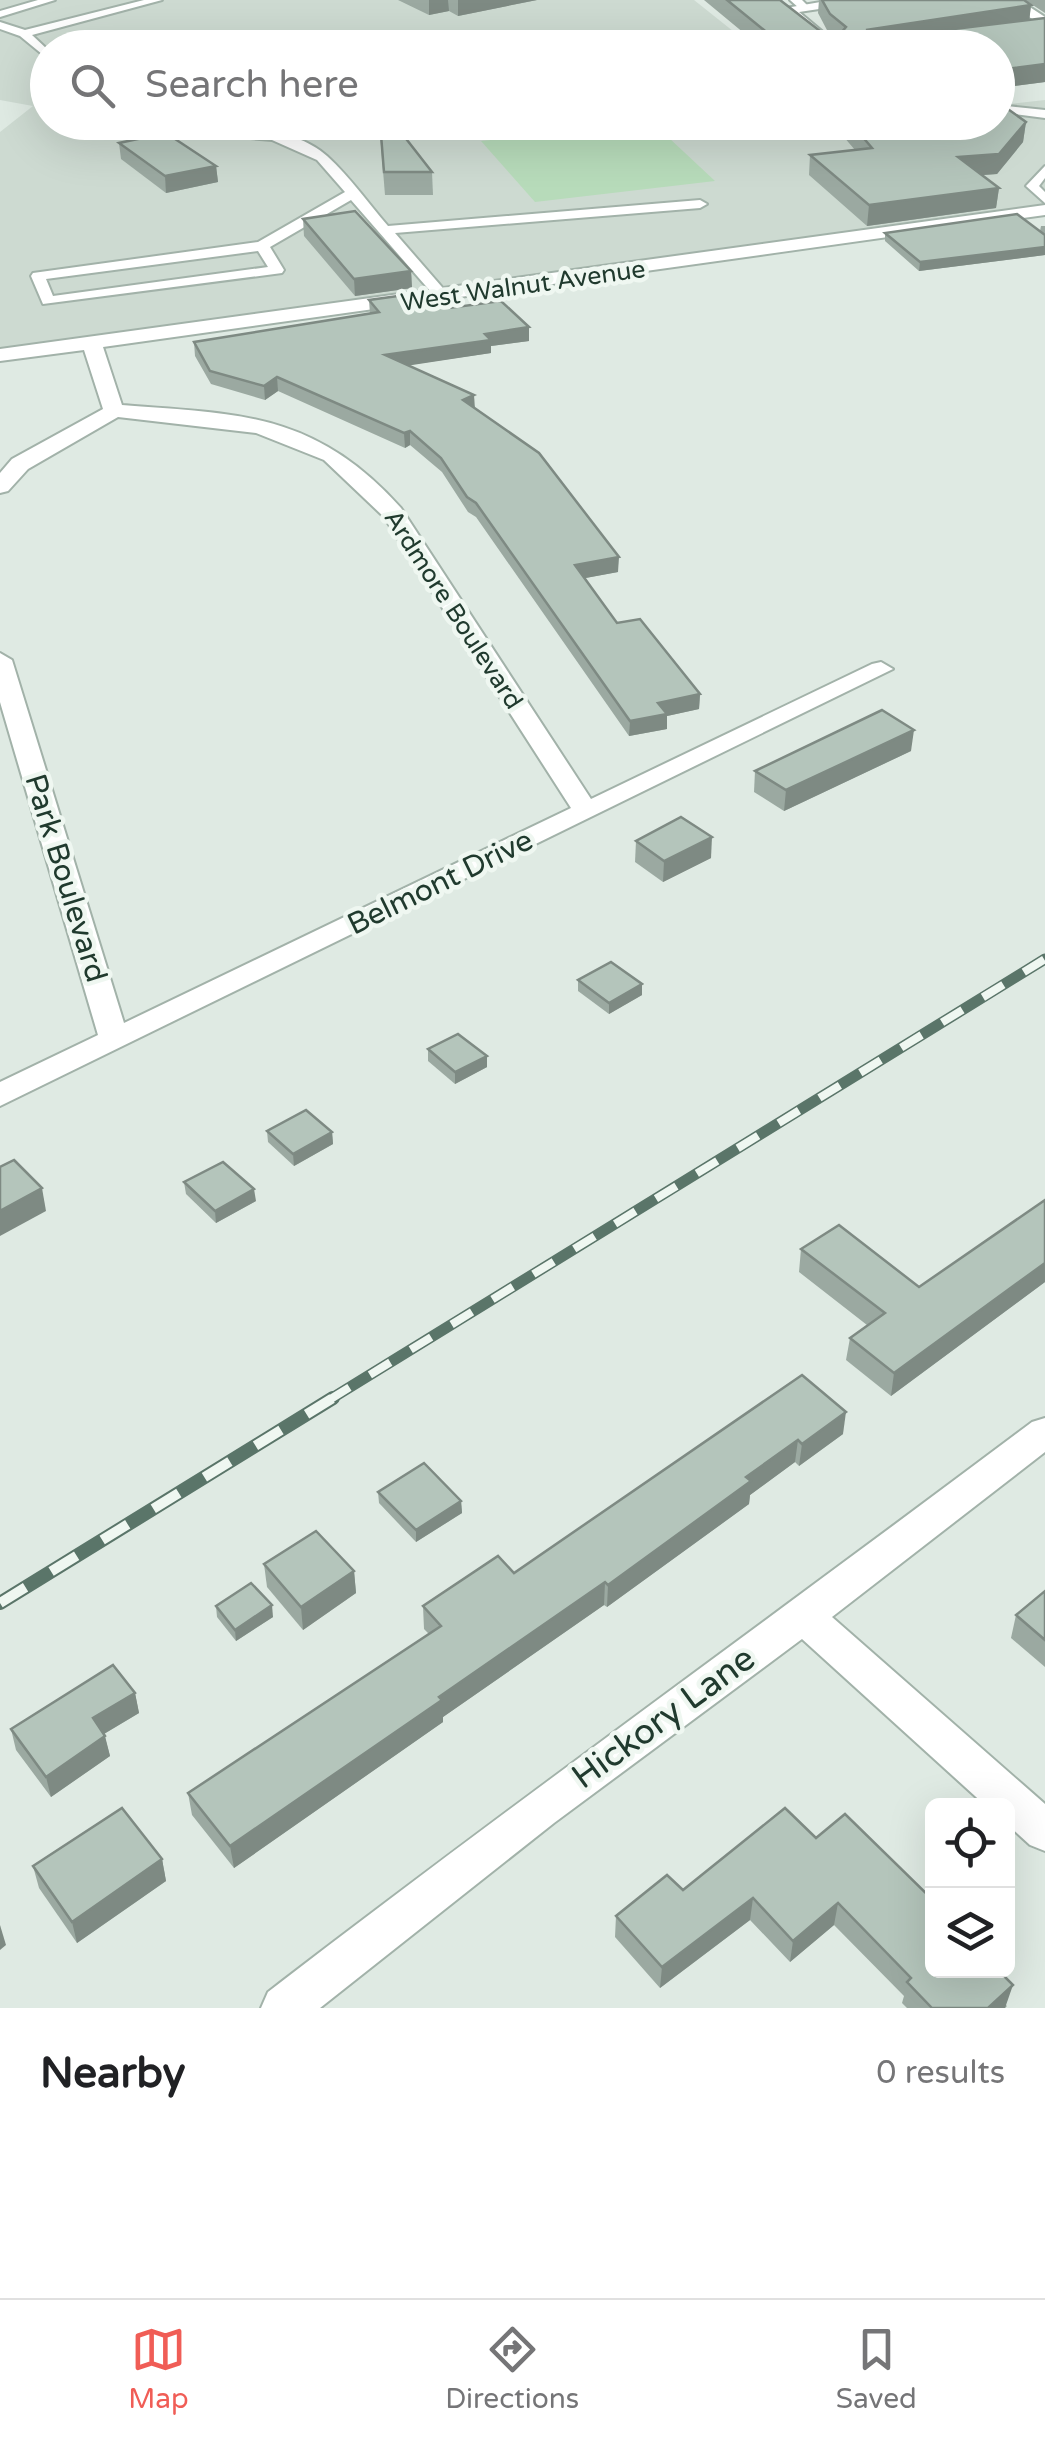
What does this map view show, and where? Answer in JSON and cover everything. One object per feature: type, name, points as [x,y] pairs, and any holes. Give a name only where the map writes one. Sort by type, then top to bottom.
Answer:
[{"type":"street","points":[[814,30],[788,8],[873,0]]},
{"type":"street","points":[[1009,0],[1045,26]]},
{"type":"street","points":[[1020,32],[1045,26]]},
{"type":"street","name":"West Walnut Avenue","points":[[0,356],[1045,210]]},
{"type":"street","points":[[0,486],[20,464],[114,411],[92,344]]},
{"type":"street","name":"Ardmore Boulevard","points":[[114,411],[201,418],[283,435],[329,453],[361,478],[393,513],[586,812]]},
{"type":"street","name":"Park Boulevard","points":[[0,660],[114,1039]]},
{"type":"street","name":"Belmont Drive","points":[[0,1096],[880,669]]},
{"type":"street","name":"Hickory Lane","points":[[284,2008],[601,1762],[804,1616],[1045,1432]]},
{"type":"street","points":[[804,1616],[1045,1831]]},
{"type":"lane","points":[[0,14],[50,0]]},
{"type":"lane","points":[[40,30],[157,0]]},
{"type":"lane","points":[[0,25],[30,40]]},
{"type":"lane","points":[[24,34],[30,32]]},
{"type":"lane","points":[[1015,111],[1043,116]]},
{"type":"lane","points":[[285,140],[300,143],[322,156],[443,297]]},
{"type":"lane","points":[[1045,170],[1032,186],[1045,199]]},
{"type":"lane","points":[[262,246],[278,270],[48,301],[38,276],[262,246],[353,193]]},
{"type":"lane","points":[[385,230],[700,204]]},
{"type":"shaded area","points":[[0,0],[694,0],[732,30],[30,30],[30,105],[0,100]]},
{"type":"shaded area","points":[[1045,100],[1045,210],[0,355],[0,132],[30,108],[30,140],[1015,140],[1015,103]]},
{"type":"green space","points":[[671,140],[715,181],[535,202],[481,141]]},
{"type":"building","points":[[727,0],[780,0],[819,30],[764,30]]},
{"type":"building","points":[[822,0],[1024,0],[1031,5],[866,30],[844,30],[846,27],[830,14]]},
{"type":"building","points":[[1045,18],[1045,64],[1015,68],[1015,30],[946,30]]},
{"type":"building","points":[[1015,114],[1026,122],[1015,135]]},
{"type":"building","points":[[177,140],[216,166],[165,176],[119,143]]},
{"type":"building","points":[[381,140],[407,140],[432,172],[384,172]]},
{"type":"building","points":[[865,140],[1011,140],[999,154],[958,157],[999,188],[869,205],[810,155],[872,148]]},
{"type":"building","points":[[355,211],[411,271],[354,279],[303,219]]},
{"type":"building","points":[[1017,214],[1045,235],[1045,247],[920,262],[885,233]]},
{"type":"building","points":[[427,292],[449,308],[501,301],[529,327],[485,334],[491,340],[385,355],[474,395],[463,400],[539,453],[619,557],[575,565],[617,623],[640,619],[700,694],[658,703],[667,714],[630,721],[476,503],[467,497],[441,458],[410,431],[404,433],[277,377],[264,386],[210,371],[194,342],[379,312],[369,300]]},
{"type":"building","points":[[882,710],[914,730],[786,790],[755,771]]},
{"type":"building","points":[[681,817],[712,837],[664,861],[636,841]]},
{"type":"building","points":[[611,962],[642,984],[609,1003],[578,980]]},
{"type":"building","points":[[458,1034],[487,1056],[455,1072],[428,1049]]},
{"type":"building","points":[[306,1110],[332,1132],[293,1154],[267,1131]]},
{"type":"building","points":[[14,1160],[42,1188],[0,1211],[0,1167]]},
{"type":"building","points":[[223,1162],[254,1189],[215,1211],[184,1182]]},
{"type":"building","points":[[1045,1200],[1045,1263],[894,1373],[850,1338],[885,1313],[801,1249],[839,1225],[919,1287]]},
{"type":"building","points":[[802,1375],[846,1412],[802,1444],[798,1440],[746,1477],[751,1481],[608,1585],[605,1582],[230,1846],[188,1793],[441,1626],[423,1606],[498,1556],[514,1573]]},
{"type":"building","points":[[424,1463],[461,1501],[416,1530],[378,1492]]},
{"type":"building","points":[[316,1531],[354,1571],[301,1607],[264,1564]]},
{"type":"building","points":[[251,1583],[272,1605],[235,1630],[216,1606]]},
{"type":"building","points":[[1045,1591],[1045,1640],[1016,1615]]},
{"type":"building","points":[[113,1665],[135,1693],[93,1718],[105,1736],[46,1777],[11,1729]]},
{"type":"building","points":[[122,1808],[162,1859],[72,1922],[33,1866]]},
{"type":"building","points":[[785,1808],[816,1838],[845,1814],[925,1892],[925,1978],[1006,1978],[1013,1985],[988,2008],[932,2008],[907,1982],[911,1978],[838,1903],[793,1941],[753,1898],[662,1967],[616,1916],[667,1875],[683,1890]]},
{"type":"railway","points":[[329,1400],[1045,959]]},
{"type":"railway","points":[[0,1603],[333,1398]]}]
